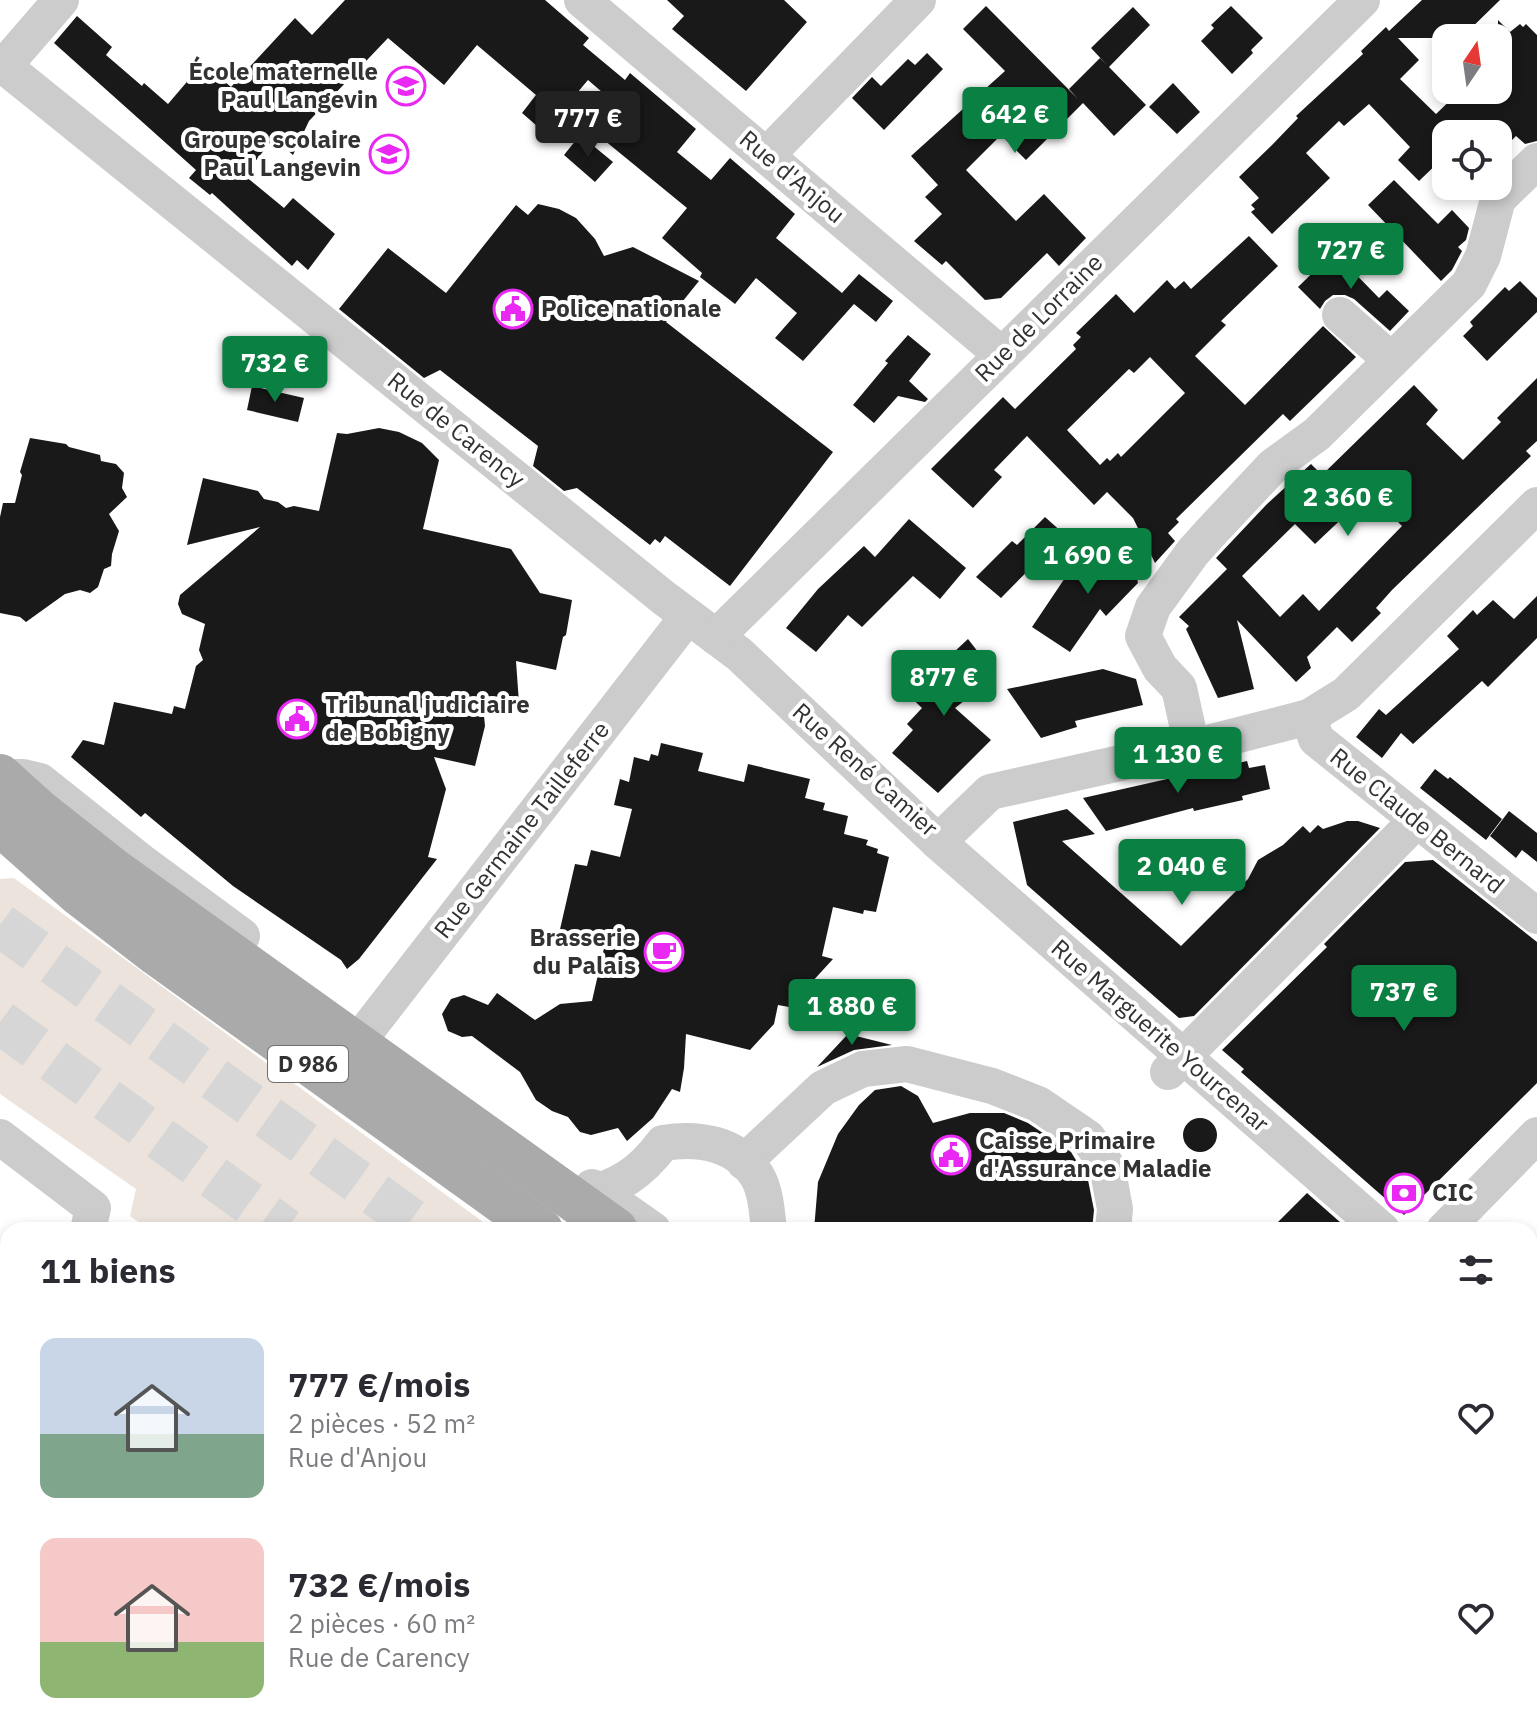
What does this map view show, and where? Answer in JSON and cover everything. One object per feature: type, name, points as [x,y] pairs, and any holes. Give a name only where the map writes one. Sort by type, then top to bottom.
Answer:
[{"type":"main road","name":"D 986","points":[[0,777],[116,872],[363,1035],[596,1207]]},
{"type":"main road","name":"D 986","points":[[1,828],[157,954],[530,1222]]},
{"type":"street","points":[[2,65],[61,0]]},
{"type":"street","name":"Rue d'Anjou","points":[[582,0],[1002,355]]},
{"type":"street","points":[[767,155],[918,0]]},
{"type":"street","name":"Rue de Lorraine","points":[[702,626],[1002,355],[1362,0]]},
{"type":"street","name":"Rue de Carency","points":[[2,65],[702,626]]},
{"type":"street","points":[[1192,747],[1179,688],[1160,668],[1143,636],[1153,607],[1193,552],[1273,466],[1317,434],[1469,284],[1483,256],[1498,199],[1537,161]]},
{"type":"street","points":[[1340,315],[1391,360]]},
{"type":"street","name":"Rue René Camier","points":[[702,626],[739,654],[938,842],[990,792],[1192,747],[1309,717],[1346,694],[1537,505]]},
{"type":"street","name":"Rue Germaine Tailleferre","points":[[363,1035],[702,626]]},
{"type":"street","name":"Rue Claude Bernard","points":[[1309,717],[1316,739],[1537,916]]},
{"type":"street","points":[[0,777],[40,781],[363,1035]]},
{"type":"street","points":[[1,828],[23,820],[43,835],[116,872]]},
{"type":"street","points":[[1175,1064],[1416,821]]},
{"type":"street","name":"Rue Marguerite Yourcenar","points":[[938,842],[968,882],[1175,1064],[1372,1222]]},
{"type":"street","points":[[744,1162],[823,1088],[863,1069],[907,1064],[992,1086],[1038,1104],[1088,1138],[1107,1166],[1115,1209],[1114,1222]]},
{"type":"street","points":[[1452,1222],[1537,1135]]},
{"type":"street","points":[[0,1137],[91,1219]]},
{"type":"street","points":[[633,1222],[596,1207],[645,1167],[663,1143],[685,1139],[717,1145],[737,1154],[757,1176],[768,1222]]},
{"type":"shaded area","points":[[13,878],[483,1222],[139,1222],[130,1216],[136,1189],[0,1094],[0,879]]},
{"type":"building","points":[[345,0],[545,0],[589,38],[583,45],[625,80],[630,73],[696,129],[677,152],[711,180],[730,158],[795,214],[776,238],[842,293],[859,274],[893,301],[876,322],[854,304],[803,361],[775,338],[797,313],[756,278],[735,304],[700,277],[702,273],[662,238],[687,208],[604,140],[624,111],[588,80],[544,132],[522,113],[536,95],[477,45],[444,85],[388,38],[309,121],[293,155],[274,138],[244,175],[284,208],[293,198],[335,234],[308,270],[297,260],[292,266],[212,193],[210,195],[189,178],[196,170],[54,43],[77,16],[112,47],[106,55],[168,104],[203,63],[231,87],[295,18],[312,35]]},
{"type":"building","points":[[667,0],[784,0],[807,22],[746,91],[672,29],[684,16]]},
{"type":"building","points":[[1422,0],[1500,0],[1475,24],[1432,24],[1432,38],[1398,38],[1419,60],[1400,79],[1436,114],[1446,104],[1512,104],[1512,30],[1520,24],[1523,27],[1526,24],[1537,35],[1537,141],[1525,144],[1516,136],[1512,140],[1512,120],[1432,120],[1432,168],[1419,181],[1398,160],[1410,147],[1369,104],[1344,126],[1339,121],[1306,153],[1330,178],[1272,234],[1251,212],[1255,209],[1251,205],[1259,198],[1239,177],[1298,118],[1296,116],[1363,54],[1361,51],[1386,27],[1389,31]]},
{"type":"building","points":[[986,6],[1078,99],[1069,89],[1100,58],[1106,64],[1091,48],[1133,7],[1150,25],[1109,67],[1146,105],[1114,136],[1083,103],[1026,160],[1001,135],[966,170],[1016,221],[1044,194],[1086,238],[1059,266],[1047,253],[1001,298],[985,300],[946,261],[942,265],[914,241],[942,214],[925,197],[938,185],[911,156],[1005,71],[963,29]]},
{"type":"building","points":[[1231,6],[1263,38],[1232,74],[1201,41],[1214,28],[1211,25]]},
{"type":"building","points":[[927,53],[943,69],[884,130],[852,98],[872,77],[881,86],[908,59],[915,65]]},
{"type":"building","points":[[1173,83],[1200,112],[1177,134],[1149,107]]},
{"type":"building","points":[[580,135],[613,162],[595,182],[564,155]]},
{"type":"building","points":[[1394,180],[1438,224],[1452,210],[1469,228],[1466,240],[1458,247],[1462,251],[1452,270],[1441,281],[1368,205]]},
{"type":"building","points":[[538,204],[559,209],[576,218],[595,239],[604,256],[633,247],[699,281],[666,322],[833,452],[730,586],[665,536],[660,543],[655,539],[650,545],[577,488],[564,491],[533,466],[538,446],[440,370],[424,378],[339,309],[388,248],[446,293],[516,205],[528,215]]},
{"type":"building","points":[[1249,236],[1278,266],[1221,321],[1226,325],[1195,356],[1245,405],[1323,326],[1356,357],[1290,421],[1283,414],[1176,519],[1179,522],[1168,533],[1175,541],[1155,563],[1133,518],[1107,492],[1094,505],[1027,436],[994,470],[1002,477],[973,508],[931,469],[1003,397],[1015,409],[1076,349],[1073,345],[1081,337],[1076,333],[1116,294],[1134,313],[1167,280],[1175,289],[1184,281],[1191,289]],"holes":[[[1150,357],[1185,393],[1121,457],[1118,453],[1100,465],[1067,430],[1129,369],[1134,373]]]},
{"type":"building","points":[[1334,252],[1379,298],[1387,290],[1409,311],[1390,331],[1354,299],[1333,295],[1320,309],[1298,287]]},
{"type":"building","points":[[1520,281],[1537,298],[1537,312],[1487,361],[1463,336],[1473,326],[1470,322],[1505,287],[1509,291]]},
{"type":"building","points":[[908,335],[931,354],[909,381],[928,399],[925,402],[898,396],[874,423],[853,405]]},
{"type":"building","points":[[1537,378],[1537,441],[1526,451],[1531,456],[1392,590],[1376,608],[1381,613],[1352,642],[1337,627],[1307,657],[1311,668],[1296,682],[1237,620],[1254,689],[1218,698],[1186,629],[1189,626],[1179,617],[1227,569],[1216,558],[1267,504],[1311,464],[1322,475],[1414,385],[1438,410],[1426,424],[1463,460],[1501,422],[1497,418]],"holes":[[[1369,493],[1402,526],[1319,611],[1303,594],[1280,617],[1242,576],[1295,524],[1315,544]]]},
{"type":"building","points":[[252,386],[304,398],[298,422],[247,410]]},
{"type":"building","name":"Tribunal judiciaire de Bobigny","points":[[379,428],[399,432],[422,443],[439,460],[423,529],[511,549],[540,593],[572,600],[556,670],[516,661],[519,703],[482,695],[485,726],[475,766],[434,757],[446,789],[428,857],[437,859],[359,959],[347,969],[341,960],[233,886],[145,813],[141,817],[71,757],[83,740],[104,745],[114,702],[172,714],[174,706],[185,709],[196,666],[203,660],[199,650],[205,624],[182,614],[178,604],[180,595],[260,527],[187,545],[203,478],[258,491],[264,499],[278,502],[286,508],[294,506],[319,511],[337,433]]},
{"type":"building","points":[[30,438],[66,444],[100,455],[101,461],[116,464],[124,473],[122,488],[127,497],[109,514],[119,531],[111,566],[104,569],[98,587],[90,593],[80,590],[65,594],[26,622],[20,617],[0,613],[0,517],[3,503],[15,503]]},
{"type":"building","points":[[1045,517],[1064,534],[1001,598],[976,577],[1012,541],[1017,545]]},
{"type":"building","points":[[909,519],[966,568],[940,599],[913,576],[862,627],[848,615],[816,652],[786,628],[818,589],[864,546],[875,557]]},
{"type":"building","points":[[1127,534],[1138,583],[1106,616],[1100,609],[1070,652],[1032,627],[1075,563],[1086,574]]},
{"type":"building","points":[[1537,596],[1537,638],[1488,687],[1482,681],[1413,744],[1401,733],[1382,758],[1356,737],[1379,709],[1386,715],[1459,649],[1447,636],[1473,610],[1477,615],[1493,600],[1514,619]]},
{"type":"building","points":[[968,639],[992,670],[992,679],[955,708],[991,740],[938,793],[892,753],[913,730],[907,724],[922,708],[900,687],[915,672],[924,680]]},
{"type":"building","points":[[1103,669],[1136,679],[1143,705],[1075,721],[1077,727],[1041,738],[1007,689]]},
{"type":"building","points":[[661,743],[703,753],[698,771],[744,782],[748,764],[810,779],[805,798],[825,803],[823,810],[848,816],[844,834],[868,840],[866,845],[889,857],[876,912],[864,910],[863,914],[833,907],[822,956],[833,959],[789,1007],[778,1005],[774,1024],[750,1050],[686,1034],[680,1092],[672,1089],[653,1118],[627,1141],[618,1128],[591,1135],[580,1132],[568,1117],[536,1100],[520,1072],[472,1036],[462,1037],[448,1031],[442,1014],[451,999],[464,995],[488,1005],[497,993],[535,1020],[560,1004],[592,1001],[604,948],[558,938],[575,864],[587,866],[591,850],[620,857],[632,809],[614,805],[620,779],[629,782],[634,757],[649,761],[651,754],[658,756]]},
{"type":"building","points":[[1247,761],[1249,768],[1265,765],[1270,789],[1242,796],[1243,800],[1194,811],[1193,808],[1106,831],[1083,798]]},
{"type":"building","points":[[1435,769],[1448,779],[1450,777],[1502,819],[1486,840],[1420,788]]},
{"type":"building","points":[[1067,809],[1095,834],[1062,841],[1181,946],[1248,879],[1258,860],[1283,845],[1303,826],[1310,833],[1318,825],[1323,829],[1347,821],[1380,828],[1194,1016],[1179,1018],[1027,885],[1013,822]]},
{"type":"building","points":[[1509,811],[1537,833],[1537,862],[1522,850],[1516,858],[1490,836]]},
{"type":"building","points":[[1433,860],[1537,942],[1537,1083],[1404,1215],[1241,1072],[1244,1069],[1222,1050],[1327,947],[1324,944],[1405,862]]},
{"type":"building","points":[[848,1034],[892,1045],[854,1050],[817,1067]]},
{"type":"building","name":"Caisse Primaire d'Assurance Maladie","points":[[901,1086],[918,1096],[933,1123],[970,1113],[1004,1113],[1028,1123],[1071,1152],[1088,1180],[1094,1210],[1093,1222],[815,1222],[818,1182],[838,1134],[859,1105],[875,1090]]},
{"type":"building","points":[[1200,1118],[1212,1123],[1217,1135],[1212,1147],[1200,1152],[1188,1147],[1183,1135],[1188,1123]]},
{"type":"building","points":[[1307,1193],[1340,1222],[1278,1222]]},
{"type":"tunnel","points":[[0,925],[414,1222]]},
{"type":"tunnel","points":[[0,1022],[275,1222]]},
{"type":"place","name":"École maternelle Paul Langevin","points":[[406,86]]},
{"type":"place","name":"Groupe scolaire Paul Langevin","points":[[389,154]]},
{"type":"place","name":"Police nationale","points":[[513,309]]},
{"type":"place","name":"Tribunal judiciaire de Bobigny","points":[[297,719]]},
{"type":"place","name":"Brasserie du Palais","points":[[664,952]]},
{"type":"place","name":"Caisse Primaire d'Assurance Maladie","points":[[951,1155]]},
{"type":"place","name":"CIC","points":[[1404,1193]]}]
